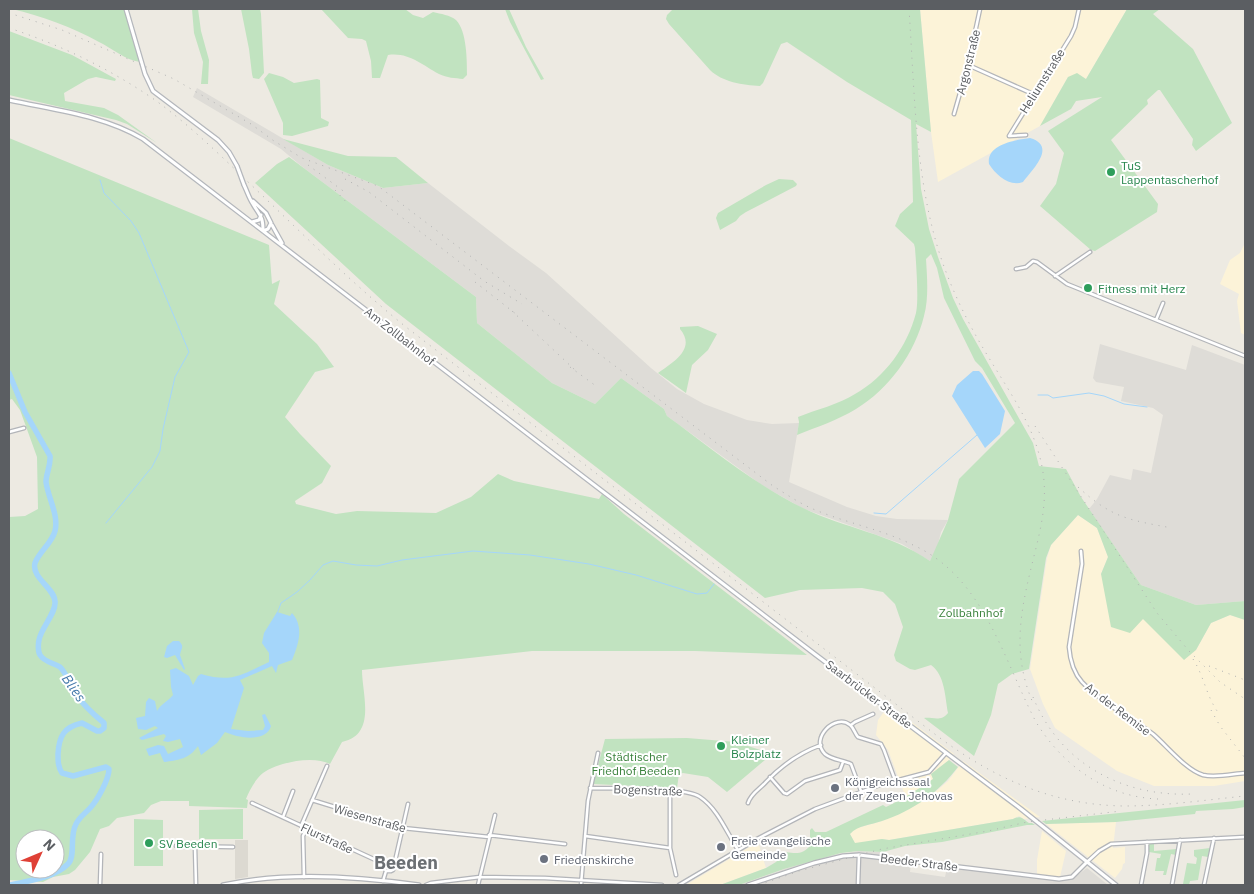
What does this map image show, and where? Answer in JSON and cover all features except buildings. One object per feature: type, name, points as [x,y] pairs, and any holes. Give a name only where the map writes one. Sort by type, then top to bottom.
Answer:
[{"type":"main road","points":[[126,9],[147,79],[153,91],[218,140],[229,152],[237,166],[249,197],[261,214],[263,231],[268,229],[271,223]]},
{"type":"main road","name":"Am Zollbahnhof","points":[[9,100],[93,118],[118,126],[143,139],[620,504]]},
{"type":"main road","points":[[249,197],[266,214],[277,237],[286,248]]},
{"type":"main road","points":[[252,222],[259,220],[261,214]]},
{"type":"main road","name":"Saarbrücker Straße","points":[[620,504],[946,752],[1116,885]]},
{"type":"main road","name":"Beeder Straße","points":[[748,885],[814,863],[843,856],[859,855],[900,859],[1059,879],[1072,877],[1087,862]]},
{"type":"main road","points":[[223,885],[252,879],[334,876],[419,885]]},
{"type":"street","name":"Argonstraße","points":[[954,114],[968,65],[980,9]]},
{"type":"street","name":"Heliumstraße","points":[[1026,135],[1009,136],[1033,94],[1071,36],[1079,9]]},
{"type":"street","points":[[968,65],[1033,94]]},
{"type":"street","points":[[1055,276],[1090,252]]},
{"type":"street","points":[[1016,269],[1026,267],[1035,261],[1067,284],[1245,356]]},
{"type":"street","points":[[1156,320],[1163,303]]},
{"type":"street","points":[[9,432],[24,428]]},
{"type":"street","name":"An der Remise","points":[[1081,551],[1082,564],[1069,647],[1074,670],[1082,682],[1157,738],[1194,770],[1210,776],[1245,773]]},
{"type":"street","points":[[851,726],[855,722],[873,714]]},
{"type":"street","points":[[861,791],[851,764],[828,756],[823,751],[821,745],[823,732],[828,727],[842,722],[851,726],[858,737],[876,742],[882,746],[895,780]]},
{"type":"street","points":[[748,803],[752,794],[770,777],[803,752],[821,745]]},
{"type":"street","points":[[679,885],[738,850],[815,809],[861,791],[929,772],[946,752]]},
{"type":"street","points":[[581,885],[590,788],[598,753]]},
{"type":"street","points":[[770,777],[787,794],[805,781],[840,770],[843,761]]},
{"type":"street","points":[[301,826],[327,766]]},
{"type":"street","name":"Bogenstraße","points":[[590,788],[670,790],[700,796],[716,815],[738,850]]},
{"type":"street","points":[[670,790],[670,848],[676,875]]},
{"type":"street","points":[[282,817],[292,791]]},
{"type":"street","name":"Wiesenstraße","points":[[312,800],[403,828],[565,844]]},
{"type":"street","name":"Flurstraße","points":[[252,803],[380,862],[386,871]]},
{"type":"street","points":[[383,881],[386,871],[393,870],[408,804]]},
{"type":"street","points":[[478,885],[495,815]]},
{"type":"street","points":[[304,877],[303,836],[306,829]]},
{"type":"street","points":[[585,836],[670,848]]},
{"type":"street","points":[[1087,862],[1108,845],[1245,837]]},
{"type":"street","points":[[1204,885],[1214,838]]},
{"type":"street","points":[[1172,885],[1180,840]]},
{"type":"street","points":[[1141,885],[1148,842]]},
{"type":"street","points":[[176,846],[233,847]]},
{"type":"street","points":[[195,847],[196,885]]},
{"type":"street","points":[[100,885],[101,854]]},
{"type":"street","points":[[858,885],[859,855]]},
{"type":"street","points":[[426,885],[480,877],[662,885]]},
{"type":"street","points":[[368,885],[369,879]]},
{"type":"shaded area","points":[[920,9],[1127,9],[1086,79],[1068,77],[1040,126],[938,182],[931,132]]},
{"type":"shaded area","points":[[197,88],[328,165],[383,188],[428,183],[546,273],[651,368],[677,389],[704,404],[747,420],[772,424],[799,423],[789,482],[847,507],[876,516],[897,519],[948,520],[941,532],[937,548],[930,561],[902,544],[804,509],[763,486],[667,416],[664,409],[621,378],[595,404],[552,383],[477,323],[476,297],[281,149],[193,97]]},
{"type":"shaded area","points":[[1245,243],[1245,335],[1241,333],[1237,301],[1239,294],[1220,284],[1230,260],[1240,253]]},
{"type":"shaded area","points":[[1100,344],[1186,370],[1192,345],[1245,365],[1245,601],[1196,605],[1141,585],[1089,509],[1097,499],[1110,475],[1131,480],[1133,469],[1151,473],[1163,415],[1153,408],[1121,401],[1124,387],[1096,382],[1093,378]]},
{"type":"shaded area","points":[[1078,515],[1097,528],[1108,557],[1101,574],[1143,619],[1196,650],[1211,623],[1230,615],[1245,620],[1245,781],[1214,786],[1154,786],[1117,771],[1055,728],[1043,704],[1030,669],[1047,558],[1051,545]]},
{"type":"shaded area","points":[[889,705],[954,754],[931,774],[933,779],[906,798],[888,750],[876,735],[878,720]]},
{"type":"shaded area","points":[[963,761],[1040,817],[1024,819],[1019,816],[1013,819],[855,844],[850,834],[854,829],[882,821],[927,799],[948,781]]},
{"type":"shaded area","points":[[1116,822],[1113,848],[1125,847],[1125,863],[1115,878],[1046,824]]},
{"type":"shaded area","points":[[1042,831],[1066,851],[1060,877],[1037,875],[1037,860]]},
{"type":"shaded area","points":[[235,840],[248,840],[248,877],[235,879]]},
{"type":"shaded area","points":[[758,842],[766,868],[720,885],[686,885]]},
{"type":"shaded area","points":[[858,851],[883,852],[882,858],[911,863],[910,872],[945,877],[947,868],[1065,880],[1072,879],[1087,868],[1108,885],[739,885],[805,862]]},
{"type":"green space","points":[[12,9],[124,9],[140,62],[134,61],[104,44],[67,27]]},
{"type":"green space","points":[[192,9],[198,9],[201,31],[209,60],[208,84],[201,84],[203,62],[194,33]]},
{"type":"green space","points":[[241,9],[260,9],[264,73],[259,79],[253,78]]},
{"type":"green space","points":[[321,9],[405,9],[413,15],[423,18],[433,12],[451,17],[460,25],[462,31],[466,46],[467,75],[463,79],[451,78],[439,74],[409,57],[388,55],[380,78],[372,78],[371,61],[366,41],[348,38]]},
{"type":"green space","points":[[505,9],[509,9],[526,47],[544,79],[541,80]]},
{"type":"green space","name":"Zollbahnhof","points":[[673,9],[920,9],[931,132],[916,124],[921,189],[929,229],[953,298],[1033,443],[1039,466],[1066,469],[1081,497],[1141,585],[1196,605],[1245,601],[1245,620],[1230,615],[1211,623],[1196,650],[1184,660],[1143,619],[1130,633],[1111,627],[1101,574],[1108,557],[1097,528],[1078,515],[1051,545],[1046,558],[1029,669],[1012,674],[998,684],[991,715],[974,756],[924,718],[940,718],[948,713],[942,680],[936,669],[931,665],[915,670],[896,661],[894,655],[903,627],[895,604],[883,592],[862,588],[800,590],[765,598],[386,304],[255,183],[277,164],[289,157],[476,297],[477,323],[552,383],[595,404],[621,378],[664,409],[667,416],[716,453],[785,499],[819,515],[883,537],[930,561],[948,520],[959,479],[1015,423],[982,368],[975,361],[944,298],[937,268],[931,254],[926,259],[926,309],[920,330],[899,369],[890,381],[856,409],[835,420],[797,435],[798,417],[849,398],[876,379],[901,349],[912,326],[917,300],[915,248],[914,244],[895,226],[900,214],[913,202],[911,120],[847,82],[787,42],[781,44],[760,86],[740,84],[720,77],[710,70],[669,24],[666,19],[667,15]]},
{"type":"green space","points":[[1127,9],[1160,9],[1153,14],[1193,49],[1232,123],[1196,151],[1192,145],[1193,139],[1160,90],[1147,100],[1148,104],[1111,140],[1158,204],[1157,212],[1095,251],[1091,250],[1040,206],[1056,184],[1064,153],[1048,131],[1102,97],[1076,101],[1071,109],[1040,126],[1068,77],[1077,73],[1086,79]]},
{"type":"green space","points":[[9,31],[72,55],[116,79],[115,81],[96,77],[88,79],[64,93],[65,101],[104,108],[118,115],[157,143],[127,124],[116,120],[9,95]]},
{"type":"green space","points":[[269,73],[294,83],[320,80],[321,118],[329,122],[328,126],[292,136],[283,135],[283,123],[264,79]]},
{"type":"green space","points":[[9,138],[269,245],[272,284],[280,280],[274,304],[317,344],[334,367],[315,372],[285,417],[331,466],[322,483],[295,501],[296,504],[336,514],[357,511],[436,513],[471,497],[498,474],[514,481],[599,499],[602,494],[624,514],[807,655],[695,651],[532,651],[362,670],[365,701],[364,722],[360,731],[353,738],[342,742],[330,764],[323,761],[306,760],[287,763],[270,769],[260,775],[253,785],[246,799],[248,800],[247,808],[189,806],[189,801],[161,801],[151,805],[144,813],[117,818],[109,826],[100,829],[90,852],[75,870],[69,874],[65,875],[65,829],[15,829],[15,879],[49,879],[43,882],[9,880],[9,517],[25,516],[38,509],[37,457],[20,410],[12,399],[9,400]]},
{"type":"green space","points":[[283,139],[348,156],[396,157],[428,183],[383,188],[328,165]]},
{"type":"green space","points":[[779,179],[793,180],[797,184],[746,212],[736,221],[720,230],[716,218],[718,213]]},
{"type":"green space","points":[[698,326],[717,334],[708,350],[692,365],[686,393],[658,373],[676,360],[684,349],[686,343],[685,336],[680,327]]},
{"type":"green space","name":"Städtischer Friedhof Beeden","points":[[687,738],[736,742],[772,754],[727,792],[708,777],[683,773],[679,774],[677,788],[593,784],[605,739]]},
{"type":"green space","points":[[949,760],[958,767],[942,785],[925,800],[904,812],[853,831],[850,834],[855,843],[882,839],[889,840],[1018,817],[1035,825],[942,842],[905,846],[883,852],[858,851],[841,853],[784,869],[739,885],[720,885],[766,868],[776,862],[786,852],[797,853],[805,851],[810,846],[810,830],[812,828],[815,832],[826,832],[883,805],[886,807],[898,801],[933,779],[931,774]]},
{"type":"green space","points":[[1245,800],[1245,807],[1196,811],[1195,814],[1116,822],[1046,824],[1042,821]]},
{"type":"green space","name":"SV Beeden","points":[[243,809],[243,839],[199,839],[199,810]]},
{"type":"green space","name":"SV Beeden","points":[[134,819],[163,820],[163,866],[134,866]]},
{"type":"green space","points":[[1149,844],[1154,844],[1154,851],[1177,849],[1176,855],[1171,854],[1166,875],[1163,875],[1164,871],[1155,871],[1157,858],[1160,858],[1161,854],[1149,852]]},
{"type":"green space","points":[[1210,848],[1208,857],[1202,856],[1198,880],[1190,881],[1189,885],[1183,884],[1187,863],[1196,864],[1197,858],[1194,856],[1194,850]]},
{"type":"water","points":[[1030,138],[1042,146],[1042,152],[1037,164],[1023,182],[1013,183],[1003,179],[989,164],[989,157],[992,152],[1003,144]]},
{"type":"water","points":[[973,371],[979,371],[982,374],[1005,411],[1000,434],[985,448],[952,396],[957,385]]},
{"type":"water","points":[[277,612],[290,616],[292,613],[296,618],[299,635],[295,654],[292,660],[278,665],[276,673],[272,666],[240,680],[244,688],[231,729],[263,730],[265,726],[262,715],[265,714],[271,726],[268,731],[264,735],[251,738],[225,732],[217,743],[201,755],[198,746],[191,754],[174,760],[164,762],[160,753],[149,756],[146,749],[158,745],[164,746],[168,754],[183,747],[180,739],[168,742],[163,741],[166,736],[164,734],[142,740],[139,738],[158,728],[155,726],[146,730],[138,729],[136,718],[145,716],[146,702],[149,698],[155,701],[157,711],[173,695],[170,670],[176,668],[189,676],[193,685],[201,674],[229,678],[269,662],[269,653],[262,643],[264,633]]},
{"type":"water","points":[[173,641],[179,641],[182,645],[180,655],[184,670],[175,655],[167,658],[164,657],[167,646]]},
{"type":"waterway","points":[[100,180],[104,193],[131,221],[139,233],[189,352],[175,377],[160,451],[152,467],[106,523]]},
{"type":"waterway","name":"Blies","points":[[9,373],[25,412],[50,456],[46,482],[56,525],[53,535],[35,563],[35,568],[36,573],[54,597],[55,606],[40,635],[39,652],[44,659],[60,667],[78,697],[104,723],[104,728],[100,731],[82,723],[67,730],[61,737],[58,754],[59,766],[62,773],[73,776],[106,767],[109,769],[100,794],[76,824],[73,835],[72,856],[68,864],[56,873],[48,876],[10,885]]},
{"type":"waterway","points":[[1038,395],[1048,395],[1053,398],[1089,393],[1104,396],[1124,404],[1147,407]]},
{"type":"waterway","points":[[874,513],[886,514],[977,435]]},
{"type":"waterway","points":[[277,614],[281,603],[297,592],[323,565],[333,561],[377,566],[402,560],[473,551],[530,555],[589,564],[636,575],[697,594],[707,593],[714,584]]},
{"type":"railway","points":[[909,9],[918,145],[929,213],[937,246],[948,277],[977,338],[1024,416],[1037,447],[1041,464],[1044,481],[1042,516],[1020,628],[1022,664],[1033,703]]},
{"type":"railway","points":[[9,13],[62,30],[174,79],[251,124],[302,158],[378,186],[773,486],[813,509],[901,539],[937,559],[958,577],[974,598],[989,622],[1036,722],[1059,752],[1073,765],[1104,785],[1139,797],[1158,799]]},
{"type":"railway","points":[[9,28],[85,59],[121,78],[167,109],[191,128],[345,274],[406,327],[936,735],[979,764],[1024,786],[1072,801],[1124,806],[1155,805],[1245,796]]},
{"type":"railway","points":[[308,165],[346,193]]},
{"type":"railway","points":[[345,179],[369,192],[484,281],[522,304]]},
{"type":"railway","points":[[335,190],[349,205]]},
{"type":"railway","points":[[475,282],[516,314]]},
{"type":"railway","points":[[512,311],[575,370]]},
{"type":"railway","points":[[570,367],[596,386]]},
{"type":"railway","points":[[1035,426],[1157,613],[1189,651],[1220,682],[1245,699]]},
{"type":"railway","points":[[1078,487],[1101,505],[1122,516],[1144,523],[1172,528]]},
{"type":"railway","points":[[1193,659],[1220,715]]},
{"type":"railway","points":[[1209,666],[1245,680]]},
{"type":"railway","points":[[1033,697],[1045,721],[1060,741],[1077,758],[1097,772],[1142,790],[1192,794]]},
{"type":"railway","points":[[1211,710],[1220,726],[1245,758]]},
{"type":"railway","points":[[759,885],[799,871],[882,849],[988,831],[1027,822],[1121,811]]},
{"type":"place","name":"TuS Lappentascherhof","points":[[1111,172]]},
{"type":"place","name":"Fitness mit Herz","points":[[1088,288]]},
{"type":"place","name":"Kleiner Bolzplatz","points":[[721,746]]},
{"type":"place","name":"Königreichssaal der Zeugen Jehovas","points":[[835,788]]},
{"type":"place","name":"SV Beeden","points":[[149,843]]},
{"type":"place","name":"Freie evangelische Gemeinde","points":[[721,847]]},
{"type":"place","name":"Friedenskirche","points":[[544,859]]},
{"type":"district","name":"Beeden","points":[[406,862]]}]
